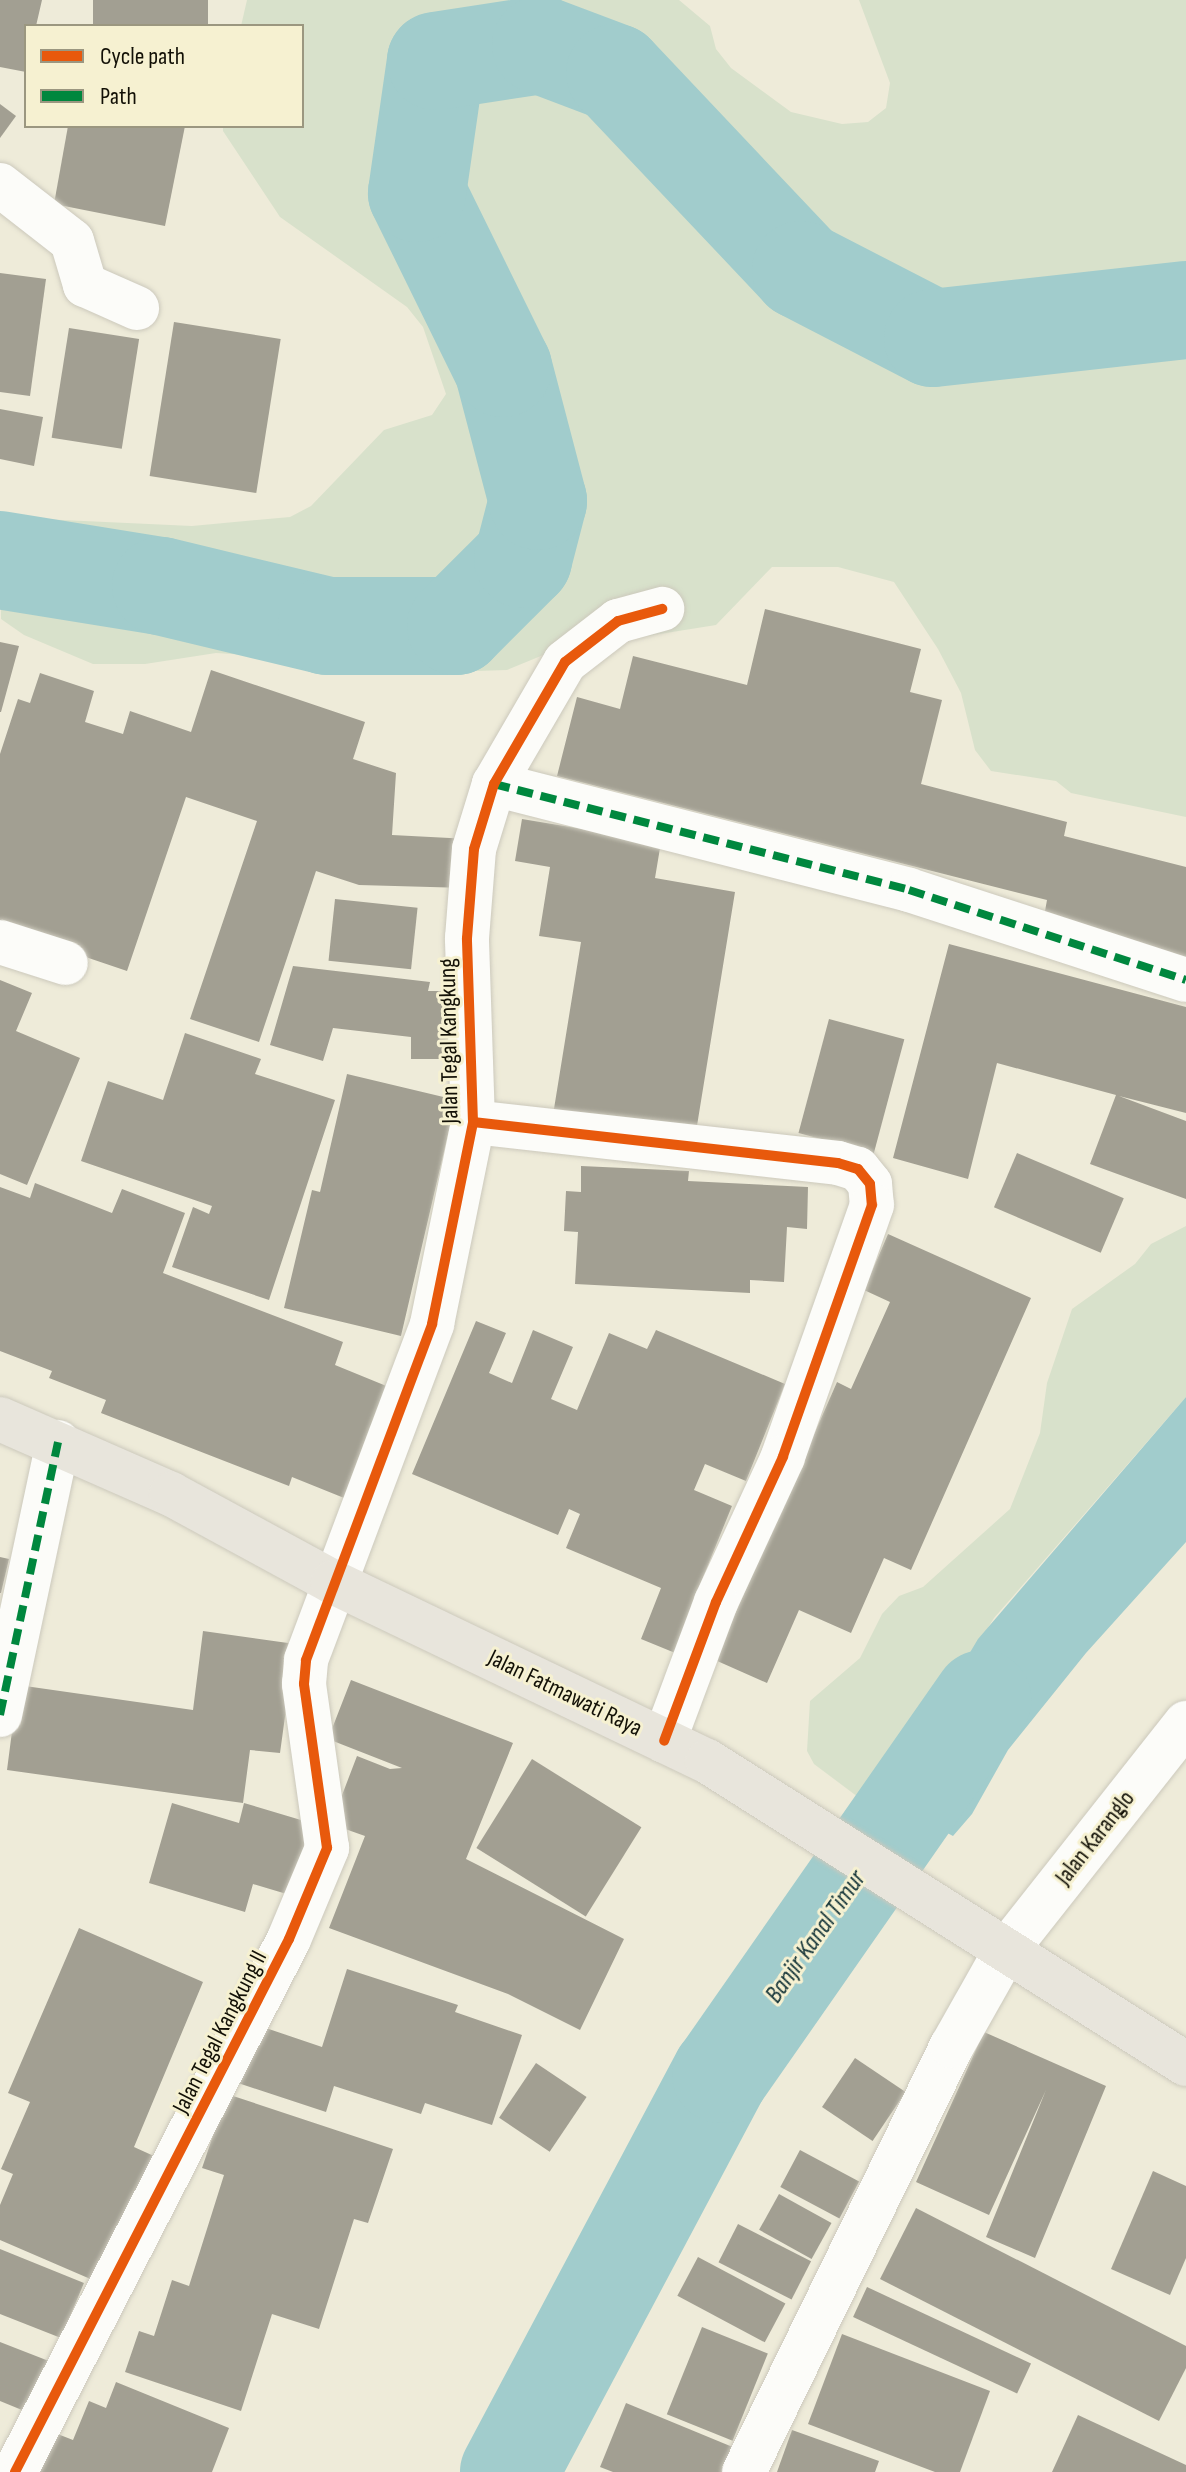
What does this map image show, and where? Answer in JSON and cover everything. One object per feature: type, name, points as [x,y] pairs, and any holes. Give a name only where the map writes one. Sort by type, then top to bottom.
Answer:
[{"type":"main road","name":"Jalan Fatmawati Raya","points":[[0,1419],[171,1494],[333,1582],[707,1761],[1186,2064]]},
{"type":"street","points":[[0,185],[72,241],[85,285],[137,308]]},
{"type":"street","name":"Jalan Tegal Kangkung","points":[[333,1582],[432,1324],[473,1122],[467,938],[474,849],[494,784],[565,662],[618,621],[662,609]]},
{"type":"street","points":[[494,784],[909,890],[1186,980]]},
{"type":"street","points":[[0,942],[66,963]]},
{"type":"street","points":[[473,1122],[838,1163],[858,1169],[870,1184],[872,1205],[783,1457],[716,1602],[664,1741]]},
{"type":"street","points":[[0,1715],[58,1442]]},
{"type":"street","name":"Jalan Tegal Kangkung II","points":[[15,2472],[289,1939],[327,1848],[304,1684],[312,1637],[333,1582]]},
{"type":"street","name":"Jalan Karanglo","points":[[744,2472],[952,2046],[1005,1952],[1186,1723]]},
{"type":"green space","points":[[247,0],[679,0],[710,26],[716,49],[731,68],[791,112],[842,124],[868,122],[886,108],[890,83],[859,0],[1186,0],[1186,817],[1071,793],[1056,781],[991,771],[975,750],[961,693],[938,649],[894,582],[838,567],[772,567],[716,625],[553,651],[507,670],[354,675],[278,657],[216,653],[145,664],[93,664],[24,635],[1,619],[0,534],[19,518],[192,526],[290,517],[311,506],[384,430],[432,415],[446,394],[423,327],[407,307],[280,217],[223,131],[223,128],[304,128],[304,24],[241,24]]},
{"type":"green space","points":[[1186,1226],[1186,1397],[994,1618],[897,1775],[889,1802],[870,1806],[814,1764],[807,1751],[810,1701],[860,1658],[882,1614],[899,1596],[923,1587],[1010,1509],[1040,1433],[1047,1383],[1072,1309],[1135,1264],[1151,1244]]},
{"type":"water","points":[[1186,1397],[1186,1542],[1086,1653],[1008,1750],[972,1814],[953,1836],[889,1802],[897,1775],[978,1639]]},
{"type":"building","points":[[0,0],[42,0],[36,24],[24,24],[24,72],[0,67]]},
{"type":"building","points":[[93,0],[208,0],[208,24],[93,24]]},
{"type":"building","points":[[0,104],[16,116],[0,138]]},
{"type":"building","points":[[68,128],[185,128],[165,226],[54,204]]},
{"type":"building","points":[[0,273],[46,279],[30,396],[0,392]]},
{"type":"building","points":[[174,322],[281,339],[256,493],[150,476]]},
{"type":"building","points":[[69,328],[139,339],[122,449],[52,438]]},
{"type":"building","points":[[0,409],[43,417],[34,466],[0,459]]},
{"type":"building","points":[[765,609],[921,649],[910,692],[942,700],[921,784],[1067,822],[1064,836],[1186,867],[1186,958],[1043,922],[1047,900],[557,776],[577,697],[620,709],[633,656],[747,685]]},
{"type":"building","points":[[0,642],[19,646],[1,712],[0,712]]},
{"type":"building","points":[[211,670],[365,722],[353,759],[396,773],[392,835],[469,839],[466,888],[359,885],[316,871],[259,1042],[190,1019],[257,821],[186,797],[127,971],[0,928],[0,754],[18,699],[30,703],[40,673],[94,691],[85,722],[123,734],[130,711],[191,732]]},
{"type":"building","points":[[522,819],[661,842],[655,878],[735,892],[695,1138],[553,1115],[581,942],[539,936],[550,867],[515,861]]},
{"type":"building","points":[[335,899],[418,908],[411,969],[329,961]]},
{"type":"building","points":[[949,944],[1186,1007],[1186,1113],[1119,1096],[1186,1121],[1186,1199],[1090,1164],[1116,1095],[997,1063],[968,1179],[893,1158]]},
{"type":"building","points":[[293,966],[430,982],[428,991],[464,991],[464,1059],[411,1059],[411,1037],[333,1028],[323,1061],[270,1045]]},
{"type":"building","points":[[0,980],[32,993],[16,1031],[80,1058],[27,1185],[0,1174]]},
{"type":"building","points":[[829,1019],[904,1039],[874,1153],[798,1133]]},
{"type":"building","points":[[185,1033],[261,1059],[255,1074],[335,1100],[269,1300],[172,1267],[193,1207],[209,1214],[212,1206],[81,1161],[108,1081],[163,1100]]},
{"type":"building","points":[[347,1074],[456,1100],[401,1336],[284,1308],[312,1190],[320,1192]]},
{"type":"building","points":[[1017,1153],[1124,1198],[1101,1253],[994,1207]]},
{"type":"building","points":[[581,1166],[689,1171],[688,1181],[808,1187],[807,1229],[787,1227],[784,1282],[750,1280],[750,1293],[575,1284],[578,1232],[564,1231],[566,1191],[581,1192]]},
{"type":"building","points":[[35,1183],[112,1213],[122,1189],[185,1213],[163,1273],[343,1342],[335,1365],[401,1392],[359,1504],[292,1477],[289,1486],[101,1413],[106,1400],[49,1378],[52,1371],[0,1351],[0,1187],[30,1198]]},
{"type":"building","points":[[888,1234],[1031,1298],[911,1570],[884,1558],[851,1633],[799,1610],[767,1683],[715,1660],[837,1382],[851,1389],[890,1302],[864,1290]]},
{"type":"building","points":[[476,1321],[506,1333],[489,1373],[512,1383],[533,1330],[573,1347],[551,1399],[577,1410],[609,1333],[647,1349],[656,1330],[785,1384],[746,1481],[705,1464],[694,1490],[732,1506],[693,1602],[685,1657],[641,1639],[661,1588],[566,1548],[580,1514],[569,1509],[558,1535],[412,1474]]},
{"type":"building","points":[[0,1557],[9,1559],[1,1593],[0,1593]]},
{"type":"building","points":[[203,1631],[295,1644],[280,1753],[250,1750],[243,1803],[7,1770],[18,1685],[193,1710]]},
{"type":"building","points":[[351,1680],[513,1743],[466,1859],[624,1939],[580,2030],[508,1994],[329,1928],[365,1836],[331,1824],[357,1756],[390,1769],[402,1768],[328,1739]]},
{"type":"building","points":[[532,1759],[641,1827],[586,1916],[476,1848]]},
{"type":"building","points":[[172,1803],[239,1823],[244,1803],[321,1826],[300,1898],[253,1884],[245,1912],[149,1883]]},
{"type":"building","points":[[79,1928],[203,1982],[134,2147],[156,2157],[102,2284],[0,2240],[0,2205],[13,2174],[1,2169],[30,2102],[8,2093]]},
{"type":"building","points":[[347,1969],[458,2005],[455,2012],[522,2035],[492,2125],[425,2103],[421,2114],[334,2086],[326,2112],[238,2083],[257,2025],[322,2047]]},
{"type":"building","points":[[984,2032],[1106,2086],[1035,2258],[986,2237],[1046,2090],[989,2215],[916,2182]]},
{"type":"building","points":[[855,2058],[906,2092],[873,2141],[822,2107]]},
{"type":"building","points":[[536,2063],[587,2097],[550,2152],[499,2118]]},
{"type":"building","points":[[227,2094],[393,2149],[368,2223],[354,2219],[319,2329],[272,2314],[241,2411],[125,2372],[139,2331],[154,2336],[172,2280],[189,2286],[224,2175],[202,2168]]},
{"type":"building","points":[[800,2150],[859,2181],[839,2219],[780,2187]]},
{"type":"building","points":[[1153,2171],[1186,2186],[1186,2258],[1170,2295],[1111,2269]]},
{"type":"building","points":[[779,2194],[831,2223],[812,2259],[759,2230]]},
{"type":"building","points":[[916,2208],[1186,2346],[1186,2368],[1159,2421],[880,2279]]},
{"type":"building","points":[[738,2224],[811,2261],[792,2300],[718,2262]]},
{"type":"building","points":[[0,2249],[84,2283],[61,2338],[0,2314]]},
{"type":"building","points":[[698,2257],[785,2303],[765,2342],[677,2296]]},
{"type":"building","points":[[867,2287],[1031,2363],[1017,2393],[853,2317]]},
{"type":"building","points":[[702,2327],[768,2354],[733,2441],[667,2414]]},
{"type":"building","points":[[842,2334],[990,2391],[960,2472],[935,2472],[808,2424]]},
{"type":"building","points":[[0,2342],[59,2365],[39,2417],[0,2401]]},
{"type":"building","points":[[116,2382],[229,2428],[212,2472],[40,2472],[55,2433],[73,2440],[89,2401],[106,2408]]},
{"type":"building","points":[[626,2403],[735,2448],[726,2472],[613,2472],[600,2467]]},
{"type":"building","points":[[1078,2415],[1186,2465],[1186,2472],[1052,2472]]},
{"type":"building","points":[[792,2430],[879,2461],[875,2472],[777,2472]]},
{"type":"waterway","points":[[0,560],[161,586],[327,626],[456,626],[523,559],[538,501],[503,368],[417,193],[436,61],[541,45],[615,73],[801,270],[933,338],[1186,310]]},
{"type":"waterway","name":"Banjir Kanal Timur","points":[[509,2472],[721,2074],[983,1699]]},
{"type":"marked path","points":[[494,784],[909,890],[1186,980]]},
{"type":"marked path","points":[[0,1715],[58,1442]]},
{"type":"cycle path","points":[[15,2472],[289,1939],[327,1848],[304,1684],[306,1660],[432,1324],[473,1122],[467,938],[474,849],[494,784],[565,662],[618,621],[662,609]]},
{"type":"cycle path","points":[[473,1122],[838,1163],[858,1169],[870,1184],[872,1205],[783,1457],[716,1602],[664,1741]]}]
